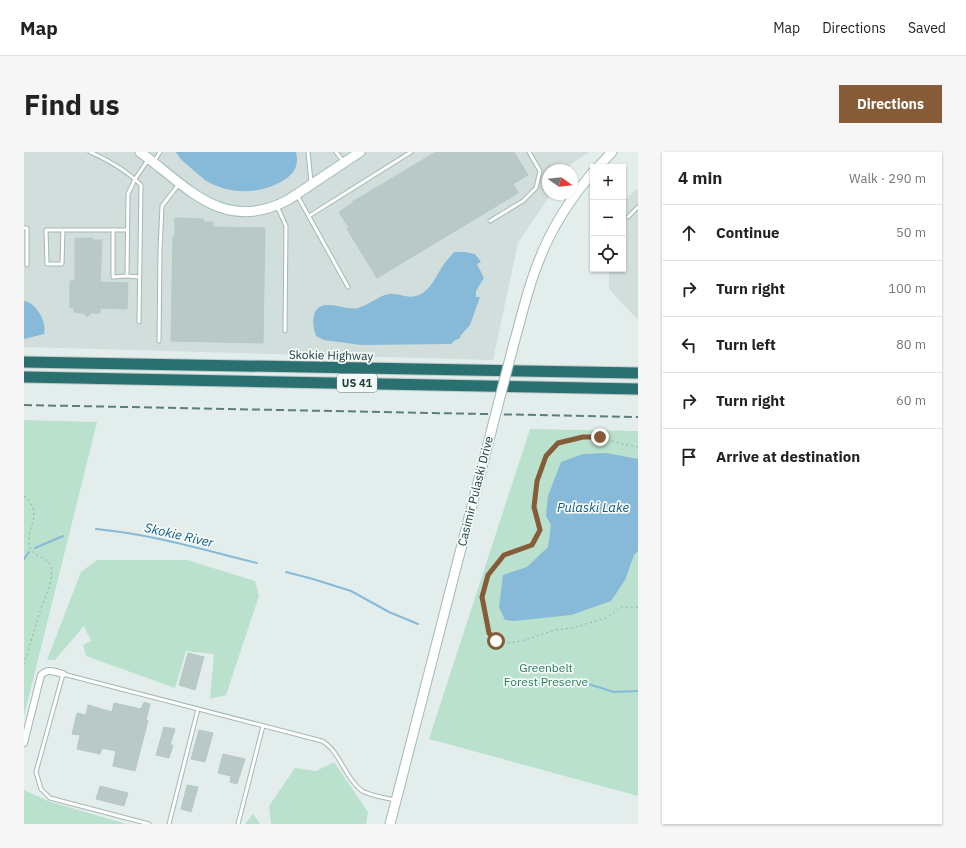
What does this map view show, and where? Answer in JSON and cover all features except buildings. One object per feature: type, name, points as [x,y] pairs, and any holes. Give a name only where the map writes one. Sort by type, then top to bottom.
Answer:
[{"type":"highway","name":"Skokie Highway","points":[[24,362],[638,373]]},
{"type":"highway","name":"US 41","points":[[24,377],[638,389]]},
{"type":"street","points":[[140,152],[192,194],[212,205],[224,209],[248,212],[276,206],[288,200],[360,152]]},
{"type":"street","points":[[601,164],[612,152]]},
{"type":"street","name":"Casimir Pulaski Drive","points":[[390,824],[529,286],[540,257],[564,211],[590,176]]},
{"type":"street","points":[[24,743],[41,675],[48,670],[63,674]]},
{"type":"lane","points":[[90,152],[136,179],[141,185],[139,322]]},
{"type":"lane","points":[[127,276],[128,194],[136,179],[151,160],[160,152]]},
{"type":"lane","points":[[308,152],[311,184]]},
{"type":"lane","points":[[336,152],[344,163]]},
{"type":"lane","points":[[309,216],[412,152]]},
{"type":"lane","points":[[490,221],[523,201],[536,188],[540,171],[528,152]]},
{"type":"lane","points":[[159,341],[162,206],[179,184]]},
{"type":"lane","points":[[296,194],[348,287]]},
{"type":"lane","points":[[276,206],[286,226],[285,331]]},
{"type":"lane","points":[[628,217],[638,207]]},
{"type":"lane","points":[[24,228],[27,228],[27,265]]},
{"type":"lane","points":[[63,230],[62,264],[47,264],[46,230],[63,230],[113,230],[127,230]]},
{"type":"lane","points":[[113,230],[113,277],[139,277]]},
{"type":"lane","points":[[149,824],[50,798],[41,789],[36,772],[63,674],[322,741],[329,745],[354,783],[362,790],[371,794],[396,800]]},
{"type":"lane","points":[[169,824],[198,709]]},
{"type":"lane","points":[[238,824],[263,726]]},
{"type":"path","points":[[638,447],[618,443],[600,437],[583,437],[558,443],[546,456],[537,481],[534,507],[540,530],[532,545],[504,555],[488,575],[482,597],[489,633],[496,641],[509,643],[536,637],[556,630],[584,625],[608,617],[622,607],[638,607]]},
{"type":"path","points":[[24,496],[31,502],[34,508],[33,521],[29,536],[29,547],[33,553],[49,563],[51,572],[49,587],[24,664]]},
{"type":"shaded area","points":[[24,152],[590,152],[571,164],[542,164],[542,200],[547,200],[518,243],[493,360],[24,347]]},
{"type":"shaded area","points":[[638,188],[638,320],[609,289],[609,272],[626,272],[626,199]]},
{"type":"green space","points":[[24,420],[97,422],[24,716]]},
{"type":"green space","name":"Greenbelt Forest Preserve","points":[[530,429],[638,431],[638,796],[429,739]]},
{"type":"green space","points":[[97,560],[187,560],[255,581],[259,596],[226,695],[210,699],[214,654],[186,651],[175,688],[86,656],[83,645],[91,641],[84,626],[55,660],[47,660],[81,572]]},
{"type":"green space","points":[[334,762],[368,812],[366,824],[271,824],[269,806],[295,768],[316,771]]},
{"type":"green space","points":[[24,790],[48,801],[126,824],[24,824]]},
{"type":"green space","points":[[253,814],[260,824],[245,824]]},
{"type":"water","points":[[176,152],[296,152],[297,161],[291,174],[275,185],[255,191],[234,191],[214,185],[205,180],[184,162]]},
{"type":"water","points":[[454,252],[475,254],[481,262],[477,264],[484,278],[476,291],[476,297],[480,297],[470,325],[460,338],[451,344],[361,345],[324,340],[316,336],[313,321],[315,312],[318,308],[323,305],[329,305],[358,308],[389,294],[411,297],[419,295],[430,286],[444,264]]},
{"type":"water","points":[[24,301],[33,305],[37,309],[44,324],[44,334],[24,339]]},
{"type":"water","name":"Pulaski Lake","points":[[606,453],[638,459],[638,551],[634,555],[625,580],[611,601],[571,615],[514,621],[505,620],[499,607],[503,575],[527,567],[548,547],[551,525],[546,516],[548,496],[561,462],[583,454]]},
{"type":"waterway","name":"Skokie River","points":[[96,529],[117,531],[157,539],[257,563]]},
{"type":"waterway","name":"Skokie River","points":[[35,548],[63,536]]},
{"type":"waterway","name":"Skokie River","points":[[24,559],[29,552]]},
{"type":"waterway","name":"Skokie River","points":[[286,572],[351,591],[389,612],[418,624]]},
{"type":"waterway","name":"Skokie River","points":[[582,682],[614,692],[638,691]]},
{"type":"railway","points":[[24,405],[638,417]]},
{"type":"route","points":[[496,641],[489,633],[482,597],[488,575],[504,555],[532,545],[540,530],[534,507],[537,481],[546,456],[558,443],[583,437],[600,437]]}]
